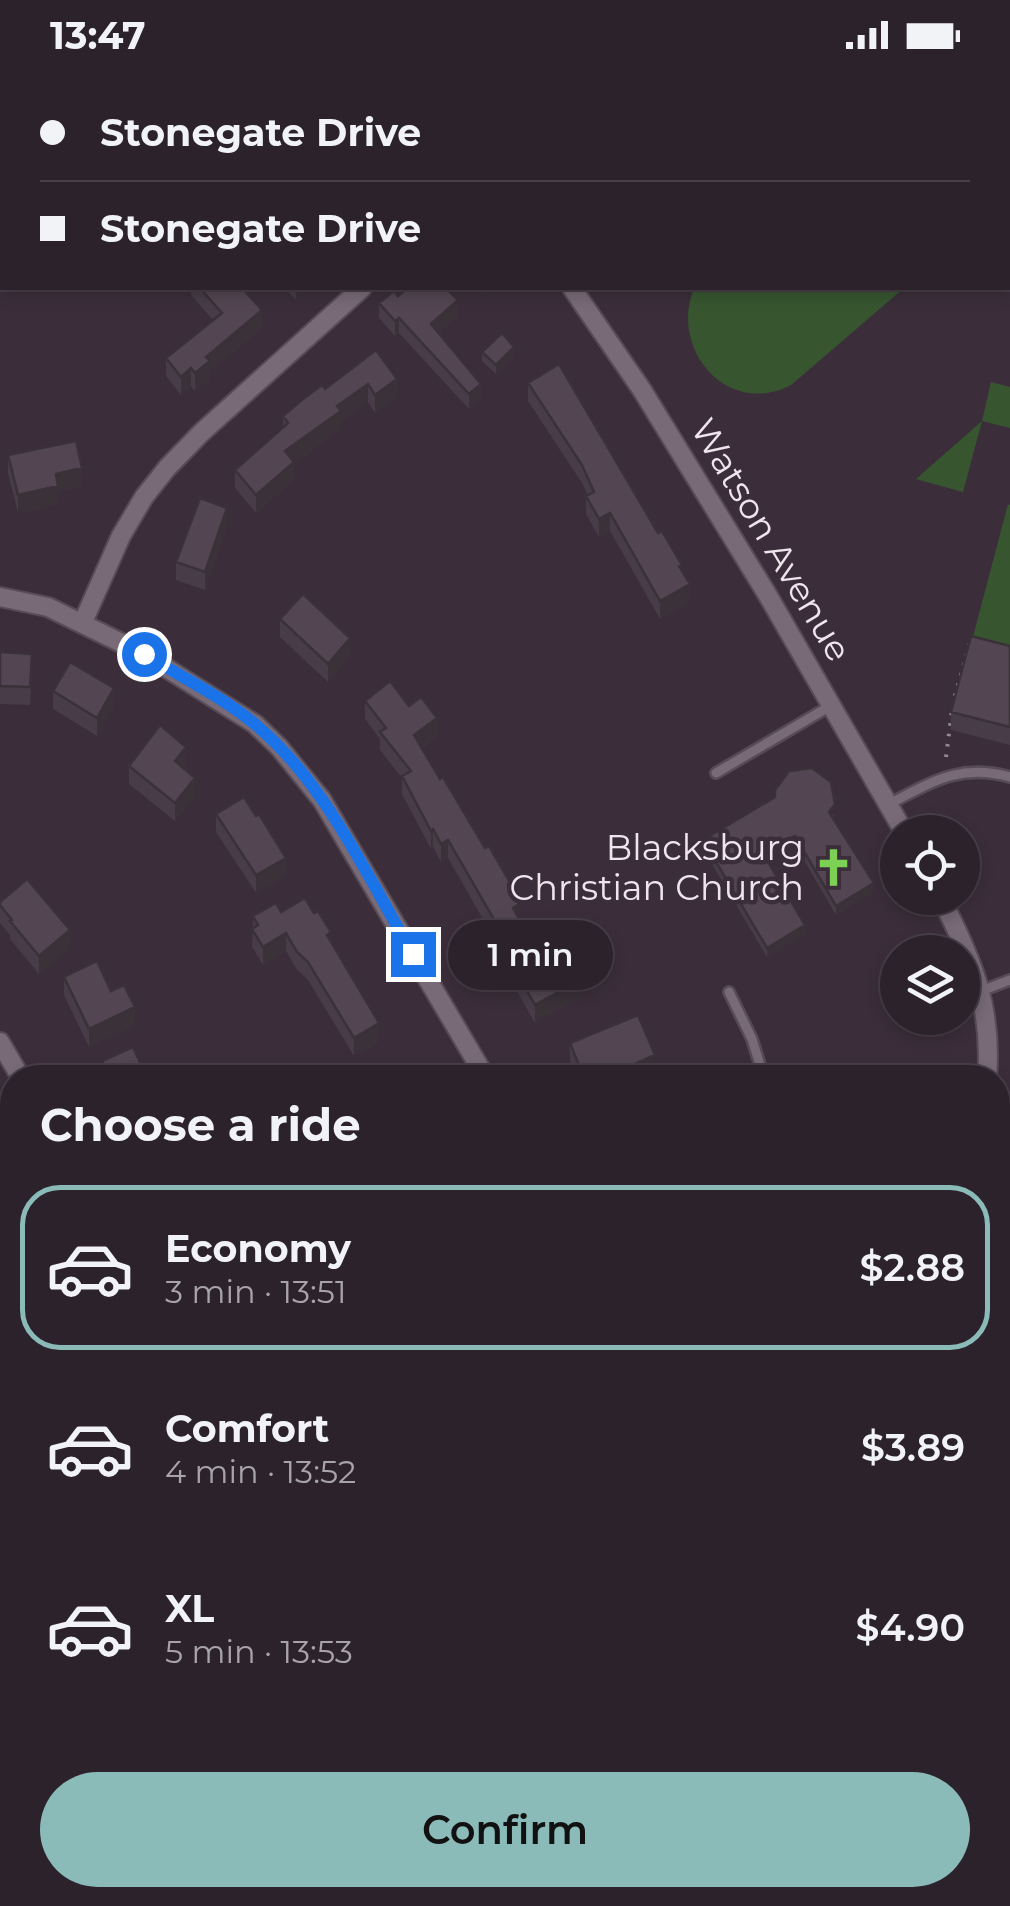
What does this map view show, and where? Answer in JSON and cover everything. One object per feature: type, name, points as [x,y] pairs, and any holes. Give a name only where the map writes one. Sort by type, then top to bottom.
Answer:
[{"type":"street","points":[[82,622],[120,536],[167,468],[360,290]]},
{"type":"street","name":"Watson Avenue","points":[[573,290],[642,390],[894,815]]},
{"type":"street","points":[[0,597],[48,607],[144,654],[243,716],[297,766],[322,800],[478,1065]]},
{"type":"street","points":[[949,915],[981,991],[988,1036],[987,1065]]},
{"type":"street","points":[[0,1042],[14,1065]]},
{"type":"lane","points":[[716,773],[832,705]]},
{"type":"lane","points":[[888,804],[938,779],[967,770],[1010,777]]},
{"type":"lane","points":[[981,991],[1010,980]]},
{"type":"lane","points":[[728,992],[752,1039],[760,1065]]},
{"type":"path","points":[[946,757],[948,730],[973,644],[966,637]]},
{"type":"green space","points":[[693,290],[902,290],[791,385],[767,393],[745,392],[726,385],[709,372],[690,334],[688,311]]},
{"type":"green space","points":[[991,382],[1010,387],[1010,428],[982,421]]},
{"type":"green space","points":[[982,421],[963,492],[916,479]]},
{"type":"green space","points":[[1010,505],[1010,646],[973,637]]},
{"type":"building","points":[[202,290],[244,290],[262,310],[206,357],[210,361],[195,373],[191,368],[181,377],[166,358],[222,313]]},
{"type":"building","points":[[406,290],[448,290],[458,300],[431,324],[481,384],[469,394],[399,318],[395,321],[379,303],[394,291],[398,296]]},
{"type":"building","points":[[502,333],[514,347],[496,365],[482,352]]},
{"type":"building","points":[[376,350],[397,379],[375,395],[368,384],[337,406],[341,411],[285,451],[294,462],[256,495],[235,470],[288,423],[283,416]]},
{"type":"building","points":[[559,364],[658,533],[662,531],[682,565],[679,566],[690,584],[660,601],[610,513],[599,519],[586,496],[594,492],[582,465],[528,383]]},
{"type":"building","points":[[76,441],[82,468],[56,474],[58,486],[18,495],[8,455]]},
{"type":"building","points":[[200,498],[227,508],[205,572],[176,562]]},
{"type":"building","points":[[303,594],[350,638],[328,664],[280,619]]},
{"type":"building","points":[[971,636],[1010,646],[1010,727],[951,712]]},
{"type":"building","points":[[0,652],[32,654],[30,687],[0,686]]},
{"type":"building","points":[[70,662],[114,688],[97,718],[53,691]]},
{"type":"building","points":[[390,681],[409,706],[421,697],[437,718],[414,735],[511,884],[508,885],[519,904],[513,908],[543,962],[565,950],[581,979],[535,1005],[504,950],[510,947],[448,840],[441,844],[431,831],[402,776],[411,771],[380,732],[386,728],[365,701]]},
{"type":"building","points":[[160,725],[186,747],[175,761],[195,778],[175,803],[129,766]]},
{"type":"building","name":"Blacksburg Christian Church","points":[[812,768],[831,782],[835,804],[829,812],[874,883],[836,906],[795,836],[764,855],[805,925],[767,948],[703,840],[775,797],[775,790],[789,771]]},
{"type":"building","points":[[244,797],[286,858],[256,875],[216,814]]},
{"type":"building","points":[[27,879],[70,930],[39,956],[0,905]]},
{"type":"building","points":[[305,898],[331,932],[327,935],[379,1023],[354,1038],[286,933],[263,947],[252,929],[258,925],[253,916],[276,903],[281,912]]},
{"type":"building","points":[[97,961],[111,991],[124,985],[135,1007],[89,1029],[64,977]]},
{"type":"building","points":[[638,1015],[655,1055],[633,1065],[579,1065],[570,1043]]},
{"type":"building","points":[[133,1047],[141,1065],[104,1065],[102,1061]]},
{"type":"place","name":"Blacksburg Christian Church","points":[[834,868]]},
{"type":"route","points":[[144,654],[255,724],[280,747],[322,800],[413,954]]}]
